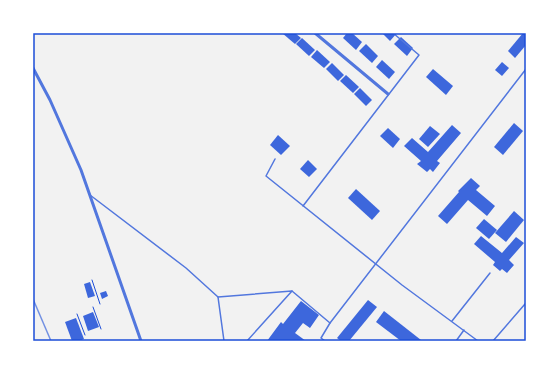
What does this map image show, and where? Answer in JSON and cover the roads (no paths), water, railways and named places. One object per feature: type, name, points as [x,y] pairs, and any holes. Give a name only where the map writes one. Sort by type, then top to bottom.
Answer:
[{"type":"street","points":[[315,33],[388,94]]},
{"type":"street","points":[[33,68],[53,107],[81,170],[141,341]]},
{"type":"lane","points":[[303,206],[419,55],[394,33]]},
{"type":"lane","points":[[325,341],[321,338],[330,323],[526,69]]},
{"type":"lane","points":[[275,159],[266,176],[376,264],[478,341]]},
{"type":"lane","points":[[90,195],[186,268],[218,297],[224,341]]},
{"type":"lane","points":[[452,321],[490,273]]},
{"type":"lane","points":[[218,297],[292,291],[330,323]]},
{"type":"lane","points":[[247,341],[292,291]]},
{"type":"lane","points":[[493,341],[525,304]]},
{"type":"lane","points":[[456,341],[464,330]]},
{"type":"railway","points":[[33,299],[51,341]]}]
